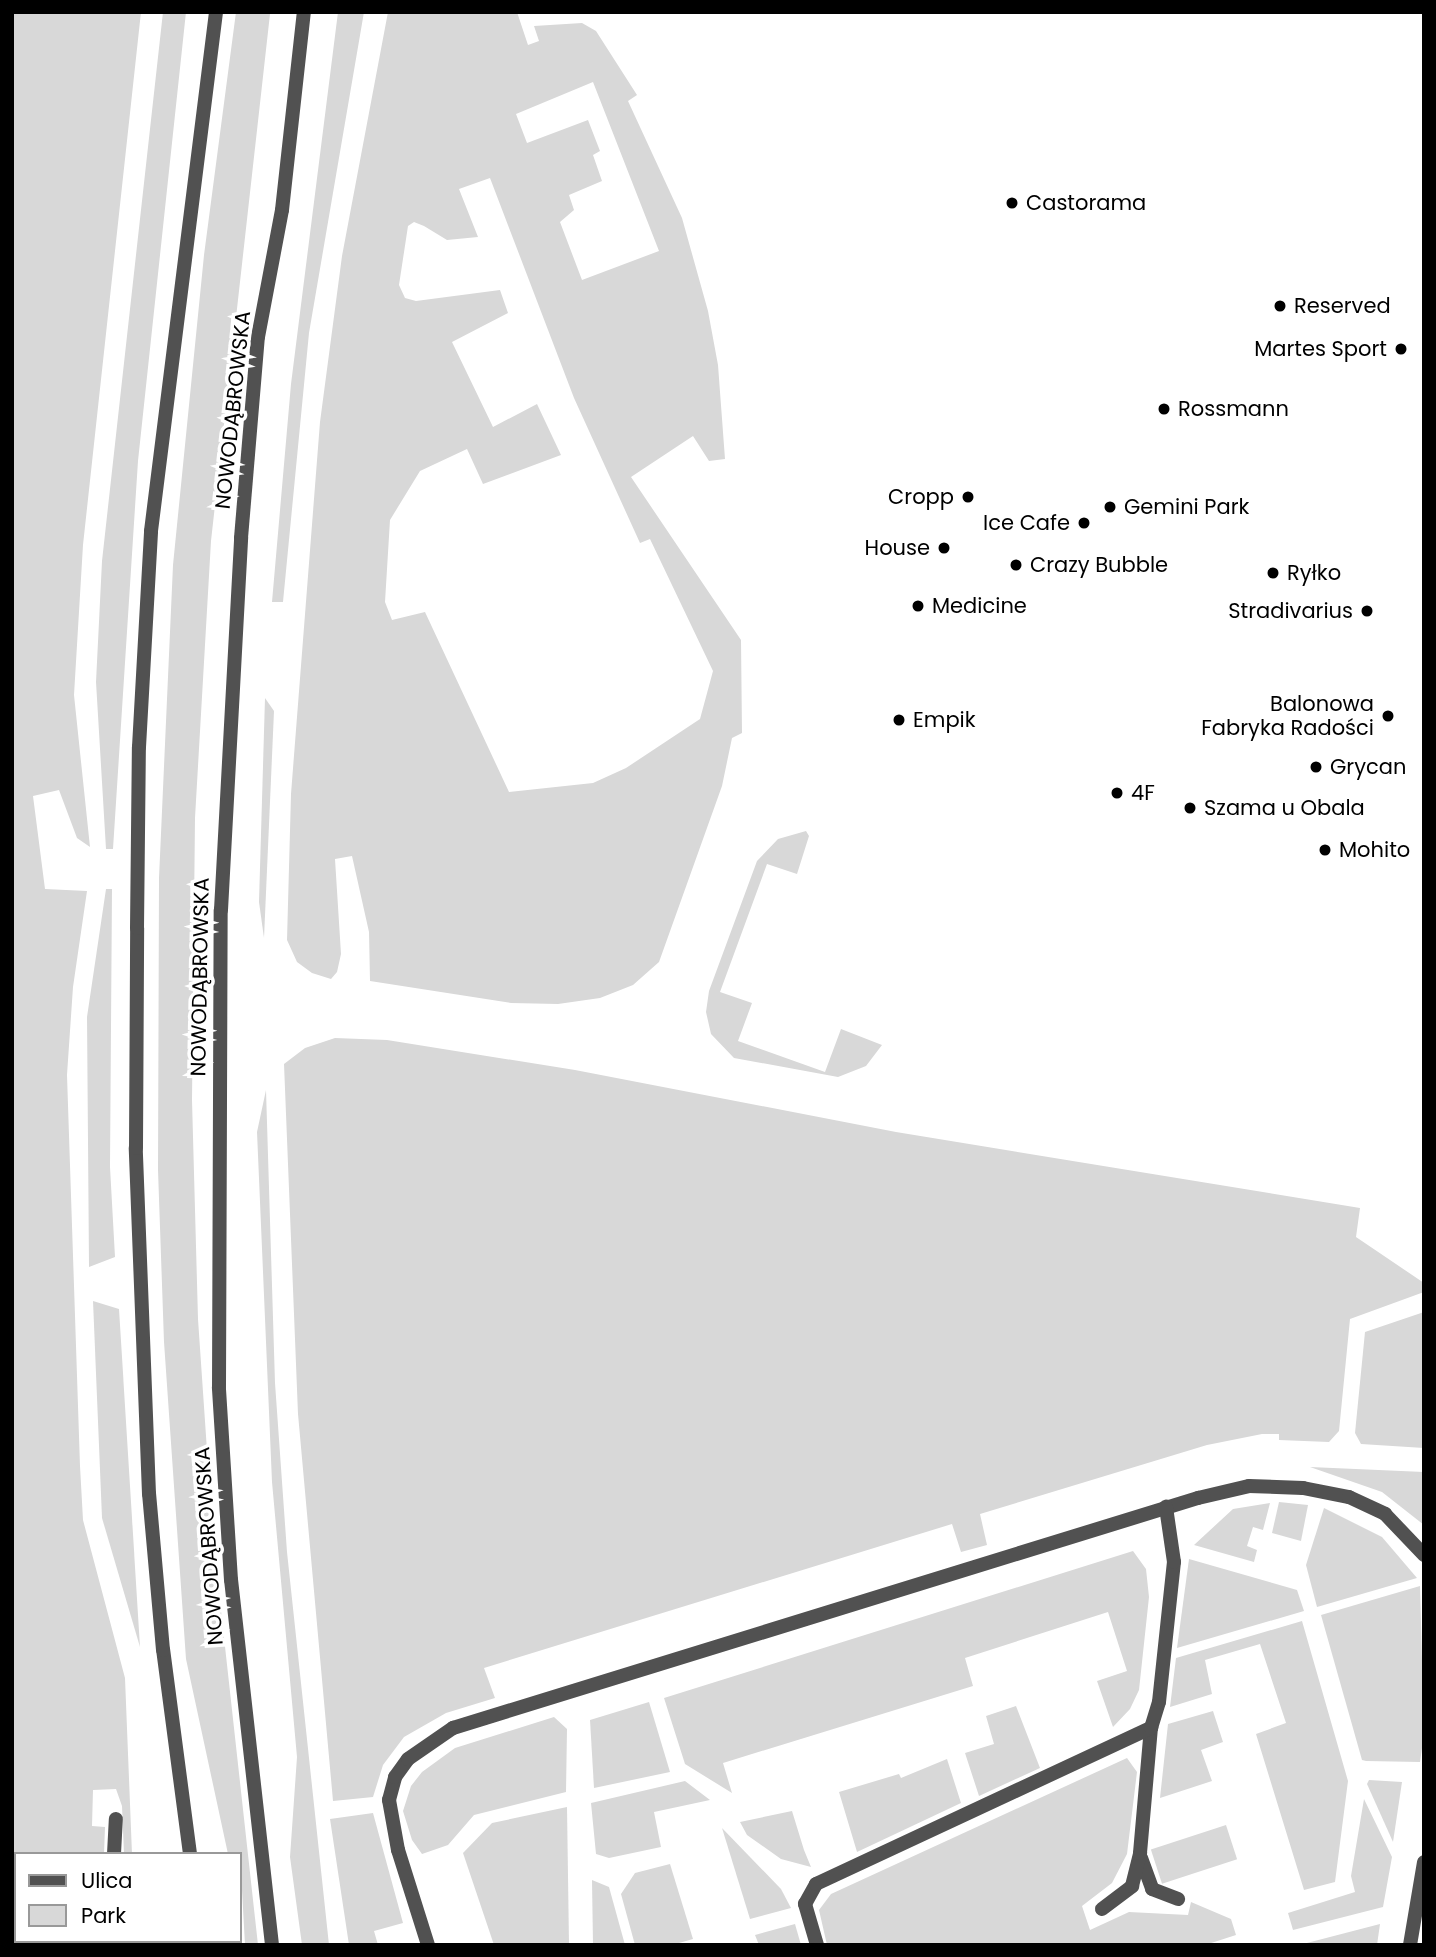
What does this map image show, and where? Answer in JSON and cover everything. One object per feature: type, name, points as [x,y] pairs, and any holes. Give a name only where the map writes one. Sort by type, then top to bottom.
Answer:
[{"type":"street","points":[[190,1852],[163,1650],[149,1494],[136,1148],[136,928],[139,747],[151,531],[216,12]]},
{"type":"street","name":"NOWODĄBROWSKA","points":[[272,1945],[232,1593],[221,1425],[220,963],[242,525],[258,337],[282,210],[304,12]]},
{"type":"street","points":[[428,1945],[398,1850],[389,1800],[395,1777],[408,1759],[443,1734],[561,1692],[1166,1507],[1249,1486],[1313,1490],[1349,1497],[1385,1514],[1424,1555]]},
{"type":"street","points":[[1102,1909],[1132,1886],[1140,1853],[1151,1728],[1158,1702],[1174,1562],[1166,1507]]},
{"type":"street","points":[[817,1945],[806,1904],[816,1884],[1151,1728]]},
{"type":"street","points":[[114,1852],[116,1819]]},
{"type":"street","points":[[1140,1853],[1152,1889],[1178,1899]]},
{"type":"street","points":[[1410,1945],[1424,1863]]},
{"type":"green space","points":[[12,12],[141,12],[83,545],[74,695],[90,847],[77,838],[59,790],[33,796],[45,889],[87,891],[73,987],[67,1075],[80,1466],[83,1520],[125,1678],[132,1852],[124,1852],[122,1806],[116,1789],[93,1790],[92,1826],[105,1827],[104,1852],[14,1852],[14,1943],[100,1945],[12,1945]]},
{"type":"green space","points":[[163,12],[186,12],[138,461],[113,849],[106,849],[96,682],[102,561]]},
{"type":"green space","points":[[236,12],[270,14],[211,541],[195,818],[192,1100],[198,1319],[213,1538],[258,1945],[245,1945],[242,1852],[228,1852],[186,1659],[164,1342],[158,1170],[159,878],[173,565],[204,255]]},
{"type":"green space","points":[[338,12],[364,12],[309,333],[283,602],[272,602],[291,384]]},
{"type":"green space","points":[[388,12],[517,12],[528,45],[539,41],[534,26],[582,23],[596,31],[637,95],[628,101],[682,218],[708,311],[718,365],[725,459],[709,461],[693,436],[631,477],[741,640],[742,733],[732,738],[722,786],[659,962],[633,985],[600,998],[558,1004],[511,1003],[370,981],[369,932],[352,856],[335,859],[341,954],[337,972],[331,979],[312,973],[297,962],[287,940],[291,794],[320,422],[342,256]],"holes":[[[593,82],[659,251],[582,280],[560,222],[574,210],[569,195],[602,181],[593,155],[600,151],[588,120],[527,143],[516,114]],[[490,178],[574,398],[640,543],[650,539],[713,671],[700,719],[626,768],[593,783],[509,792],[425,612],[392,620],[385,602],[390,520],[420,471],[467,449],[483,484],[561,455],[537,404],[493,427],[452,342],[508,313],[500,290],[416,301],[405,298],[399,285],[408,226],[414,222],[447,240],[478,237],[459,189]]]},
{"type":"green space","points":[[265,698],[274,711],[264,938],[259,902]]},
{"type":"green space","points":[[806,831],[809,836],[797,874],[767,864],[720,992],[752,1003],[738,1041],[825,1072],[841,1029],[882,1045],[866,1066],[838,1077],[734,1058],[711,1034],[706,1012],[709,991],[757,861],[778,839]]},
{"type":"green space","points":[[106,889],[112,889],[110,1167],[115,1257],[89,1267],[87,1017]]},
{"type":"green space","points":[[335,1038],[387,1040],[575,1070],[896,1132],[1360,1208],[1356,1237],[1424,1283],[1424,1292],[1350,1319],[1339,1431],[1329,1442],[1279,1440],[1279,1434],[1262,1434],[1207,1445],[980,1514],[987,1545],[961,1552],[952,1524],[484,1668],[495,1698],[446,1713],[404,1737],[383,1765],[373,1797],[333,1801],[298,1414],[284,1064],[305,1048]]},
{"type":"green space","points":[[266,1090],[275,1383],[287,1552],[329,1945],[302,1945],[290,1857],[297,1757],[272,1482],[257,1132]]},
{"type":"green space","points":[[93,1301],[119,1309],[140,1647],[102,1518]]},
{"type":"green space","points":[[1424,1312],[1424,1448],[1361,1444],[1355,1433],[1365,1332]]},
{"type":"green space","points":[[1310,1467],[1424,1472],[1424,1525],[1382,1492]]},
{"type":"green space","points":[[1279,1502],[1308,1505],[1301,1541],[1272,1533]]},
{"type":"green space","points":[[1270,1503],[1263,1530],[1253,1527],[1247,1546],[1257,1550],[1254,1562],[1194,1545],[1233,1509]]},
{"type":"green space","points":[[1324,1508],[1382,1537],[1417,1578],[1317,1607],[1306,1565]]},
{"type":"green space","points":[[1133,1551],[1146,1569],[1149,1597],[1139,1690],[1130,1709],[1113,1727],[1097,1681],[1127,1671],[1108,1612],[965,1658],[973,1686],[723,1763],[732,1793],[685,1764],[664,1698]]},
{"type":"green space","points":[[1189,1559],[1297,1590],[1304,1611],[1177,1648]]},
{"type":"green space","points":[[1420,1586],[1424,1734],[1420,1762],[1362,1760],[1321,1615]]},
{"type":"green space","points":[[1302,1621],[1348,1781],[1335,1882],[1304,1890],[1256,1734],[1286,1723],[1260,1644],[1205,1660],[1212,1694],[1170,1707],[1176,1658]]},
{"type":"green space","points":[[649,1702],[670,1772],[594,1788],[590,1720]]},
{"type":"green space","points":[[1016,1706],[1040,1768],[979,1796],[965,1753],[994,1744],[986,1716]]},
{"type":"green space","points":[[1213,1711],[1223,1742],[1201,1750],[1212,1781],[1160,1798],[1168,1724]]},
{"type":"green space","points":[[554,1717],[567,1729],[566,1792],[474,1815],[448,1845],[422,1854],[412,1840],[403,1811],[411,1786],[422,1772],[455,1748]]},
{"type":"green space","points":[[1127,1758],[1137,1772],[1127,1854],[1112,1883],[1082,1906],[1090,1930],[1129,1912],[1188,1915],[1191,1902],[1231,1919],[1236,1935],[1205,1945],[827,1945],[819,1910],[831,1894]]},
{"type":"green space","points":[[947,1759],[961,1803],[857,1852],[839,1792],[899,1774],[901,1778]]},
{"type":"green space","points":[[1369,1780],[1402,1782],[1393,1842],[1367,1784]]},
{"type":"green space","points":[[685,1781],[710,1800],[654,1812],[661,1847],[609,1858],[596,1854],[591,1803]]},
{"type":"green space","points":[[1364,1799],[1392,1857],[1383,1907],[1293,1930],[1288,1913],[1355,1892],[1351,1876]]},
{"type":"green space","points":[[567,1807],[569,1945],[494,1945],[463,1853],[492,1823]]},
{"type":"green space","points":[[792,1811],[811,1867],[781,1859],[747,1835],[740,1822]]},
{"type":"green space","points":[[373,1813],[403,1923],[374,1931],[378,1945],[349,1945],[330,1819]]},
{"type":"green space","points":[[1226,1825],[1237,1859],[1162,1884],[1151,1849]]},
{"type":"green space","points":[[722,1828],[781,1889],[791,1908],[750,1919]]},
{"type":"green space","points":[[670,1864],[693,1939],[672,1945],[635,1945],[621,1894],[635,1873]]},
{"type":"green space","points":[[592,1880],[609,1887],[625,1945],[593,1945]]},
{"type":"green space","points":[[795,1924],[801,1945],[759,1945],[755,1935]]},
{"type":"green space","points":[[1380,1924],[1377,1945],[1303,1944]]},
{"type":"place","name":"Castorama","points":[[1012,203]]},
{"type":"place","name":"Reserved","points":[[1280,306]]},
{"type":"place","name":"Martes Sport","points":[[1401,349]]},
{"type":"place","name":"Rossmann","points":[[1164,409]]},
{"type":"place","name":"Cropp","points":[[968,497]]},
{"type":"place","name":"Gemini Park","points":[[1110,507]]},
{"type":"place","name":"Ice Cafe","points":[[1084,523]]},
{"type":"place","name":"House","points":[[944,548]]},
{"type":"place","name":"Crazy Bubble","points":[[1016,565]]},
{"type":"place","name":"Ryłko","points":[[1273,573]]},
{"type":"place","name":"Medicine","points":[[918,606]]},
{"type":"place","name":"Stradivarius","points":[[1367,611]]},
{"type":"place","name":"Balonowa Fabryka Radości","points":[[1388,716]]},
{"type":"place","name":"Empik","points":[[899,720]]},
{"type":"place","name":"Grycan","points":[[1316,767]]},
{"type":"place","name":"4F","points":[[1117,793]]},
{"type":"place","name":"Szama u Obala","points":[[1190,808]]},
{"type":"place","name":"Mohito","points":[[1325,850]]}]
